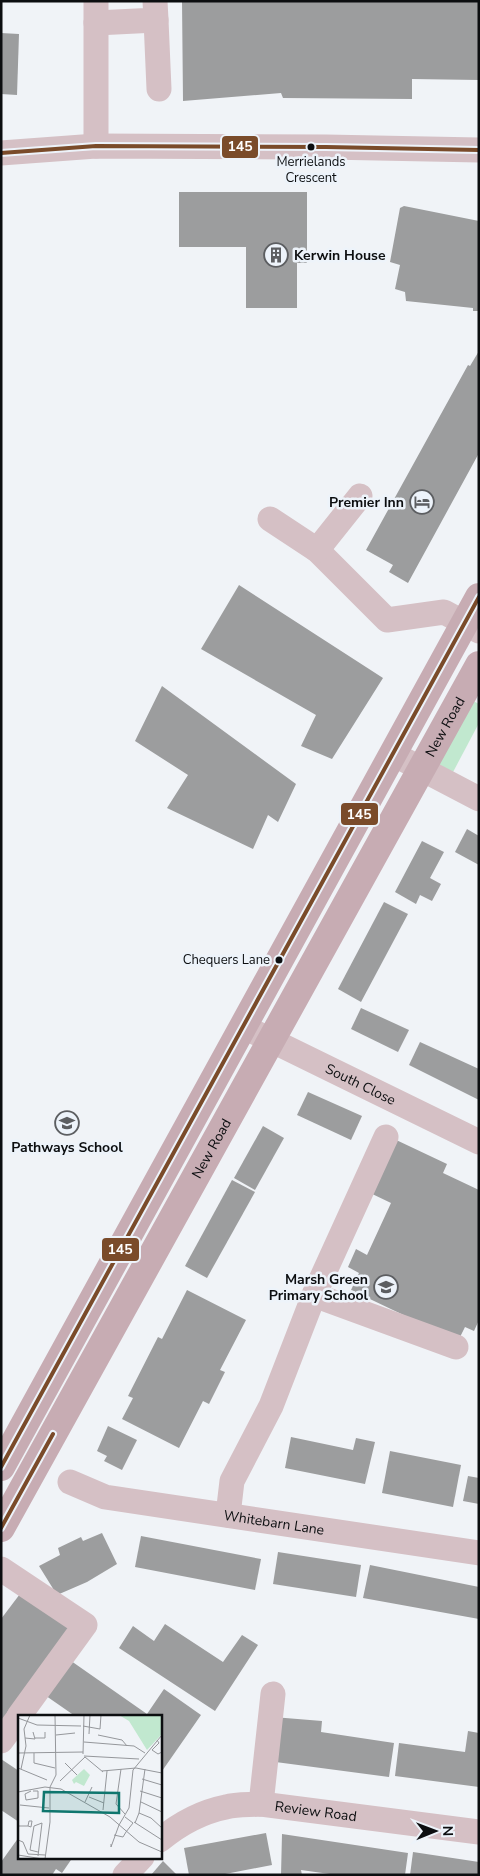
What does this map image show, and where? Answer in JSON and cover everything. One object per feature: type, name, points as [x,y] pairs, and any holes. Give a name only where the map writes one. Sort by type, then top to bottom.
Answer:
[{"type":"main road","points":[[1,1466],[441,666],[472,627],[479,597]]},
{"type":"main road","name":"New Road","points":[[1,1528],[421,770],[476,679]]},
{"type":"street","points":[[96,146],[96,12],[156,11],[159,89]]},
{"type":"street","points":[[1,153],[96,146],[326,146],[479,150]]},
{"type":"street","points":[[318,550],[360,496]]},
{"type":"street","points":[[270,519],[318,550],[387,620],[444,612],[472,627]]},
{"type":"street","name":"New Road","points":[[441,666],[476,679]]},
{"type":"street","name":"New Road","points":[[393,754],[479,799]]},
{"type":"street","name":"South Close","points":[[244,1027],[479,1142]]},
{"type":"street","points":[[228,1515],[232,1480],[272,1406],[314,1295],[386,1137]]},
{"type":"street","points":[[314,1295],[456,1347]]},
{"type":"street","name":"Whitebarn Lane","points":[[70,1482],[105,1497],[479,1553]]},
{"type":"street","points":[[1,1569],[85,1625],[20,1715]]},
{"type":"street","points":[[261,1804],[272,1694]]},
{"type":"street","points":[[1,1741],[18,1717]]},
{"type":"street","name":"Review Road","points":[[161,1839],[175,1827],[211,1811],[227,1806],[261,1804],[479,1832]]},
{"type":"street","points":[[125,1875],[141,1858]]},
{"type":"green space","points":[[465,697],[479,704],[479,723],[452,774],[431,763]]},
{"type":"building","points":[[182,1],[479,1],[479,80],[412,79],[412,99],[283,98],[281,93],[183,101]]},
{"type":"building","points":[[1,33],[19,34],[17,95],[1,94]]},
{"type":"building","name":"Kerwin House","points":[[179,192],[307,192],[307,263],[297,263],[297,308],[246,308],[246,247],[179,247]]},
{"type":"building","points":[[404,206],[479,221],[479,311],[473,311],[473,308],[406,301],[405,292],[395,289],[400,265],[390,262],[400,208]]},
{"type":"building","name":"Premier Inn","points":[[479,351],[479,453],[408,583],[389,572],[393,565],[366,550],[468,365],[470,366]]},
{"type":"building","points":[[239,585],[383,678],[332,759],[301,746],[316,715],[201,649]]},
{"type":"building","points":[[162,686],[296,784],[278,822],[268,815],[253,849],[167,808],[188,775],[135,741]]},
{"type":"building","points":[[467,829],[479,836],[479,865],[455,852]]},
{"type":"building","points":[[422,841],[444,852],[430,878],[441,884],[432,901],[420,895],[416,904],[395,892]]},
{"type":"building","points":[[384,902],[408,914],[361,1002],[338,989]]},
{"type":"building","points":[[361,1008],[409,1030],[398,1052],[351,1029]]},
{"type":"building","points":[[420,1042],[479,1069],[479,1100],[409,1065]]},
{"type":"building","points":[[308,1092],[362,1116],[351,1140],[297,1115]]},
{"type":"building","points":[[263,1126],[284,1138],[255,1190],[234,1178]]},
{"type":"building","points":[[392,1138],[447,1164],[443,1173],[479,1190],[479,1320],[474,1331],[465,1327],[458,1341],[351,1290],[359,1273],[348,1267],[356,1249],[367,1255],[391,1203],[366,1191]]},
{"type":"building","points":[[232,1180],[255,1192],[207,1278],[185,1266]]},
{"type":"building","points":[[187,1290],[246,1320],[220,1370],[225,1372],[209,1404],[203,1401],[179,1448],[122,1419],[133,1398],[128,1396],[158,1337],[162,1339]]},
{"type":"building","points":[[108,1426],[137,1440],[122,1470],[104,1461],[107,1456],[97,1451]]},
{"type":"building","points":[[291,1437],[353,1450],[356,1438],[375,1442],[365,1484],[285,1468]]},
{"type":"building","points":[[390,1451],[461,1465],[453,1507],[382,1493]]},
{"type":"building","points":[[468,1476],[479,1478],[479,1504],[463,1501]]},
{"type":"building","points":[[102,1533],[117,1564],[87,1582],[57,1595],[39,1566],[60,1555],[58,1548],[81,1537],[83,1541]]},
{"type":"building","points":[[141,1536],[261,1559],[255,1590],[135,1567]]},
{"type":"building","points":[[278,1552],[361,1565],[356,1597],[273,1584]]},
{"type":"building","points":[[370,1565],[479,1587],[479,1619],[363,1598]]},
{"type":"building","points":[[23,1590],[73,1627],[1,1725],[1,1619]]},
{"type":"building","points":[[165,1624],[223,1662],[242,1635],[258,1645],[215,1711],[119,1648],[133,1626],[154,1641]]},
{"type":"building","points":[[64,1656],[147,1714],[164,1689],[201,1715],[161,1773],[161,1715],[74,1715],[39,1691]]},
{"type":"building","points":[[273,1717],[322,1721],[321,1732],[394,1743],[389,1777],[268,1761]]},
{"type":"building","points":[[468,1731],[479,1733],[479,1787],[395,1776],[399,1743],[465,1752]]},
{"type":"building","points":[[1,1759],[18,1770],[18,1821],[1,1810]]},
{"type":"building","points":[[266,1833],[272,1865],[220,1875],[189,1875],[184,1848]]},
{"type":"building","points":[[282,1834],[408,1853],[405,1875],[337,1875],[301,1870],[302,1875],[281,1875]]},
{"type":"building","points":[[18,1838],[18,1858],[72,1858],[62,1873],[56,1869],[52,1875],[1,1875],[1,1862]]},
{"type":"building","points":[[413,1852],[479,1862],[479,1875],[410,1875]]},
{"type":"building","points":[[163,1861],[177,1875],[151,1875]]},
{"type":"transit line","name":"145","points":[[1,153],[96,146],[479,150]]},
{"type":"transit line","name":"145","points":[[1,1467],[479,597]]},
{"type":"transit line","name":"145","points":[[1,1528],[53,1434]]},
{"type":"place","name":"Merrielands Crescent","points":[[311,147]]},
{"type":"place","name":"Kerwin House","points":[[276,255]]},
{"type":"place","name":"Premier Inn","points":[[422,502]]},
{"type":"place","name":"Chequers Lane","points":[[279,960]]},
{"type":"place","name":"Pathways School","points":[[67,1123]]},
{"type":"place","name":"Marsh Green Primary School","points":[[386,1287]]}]
